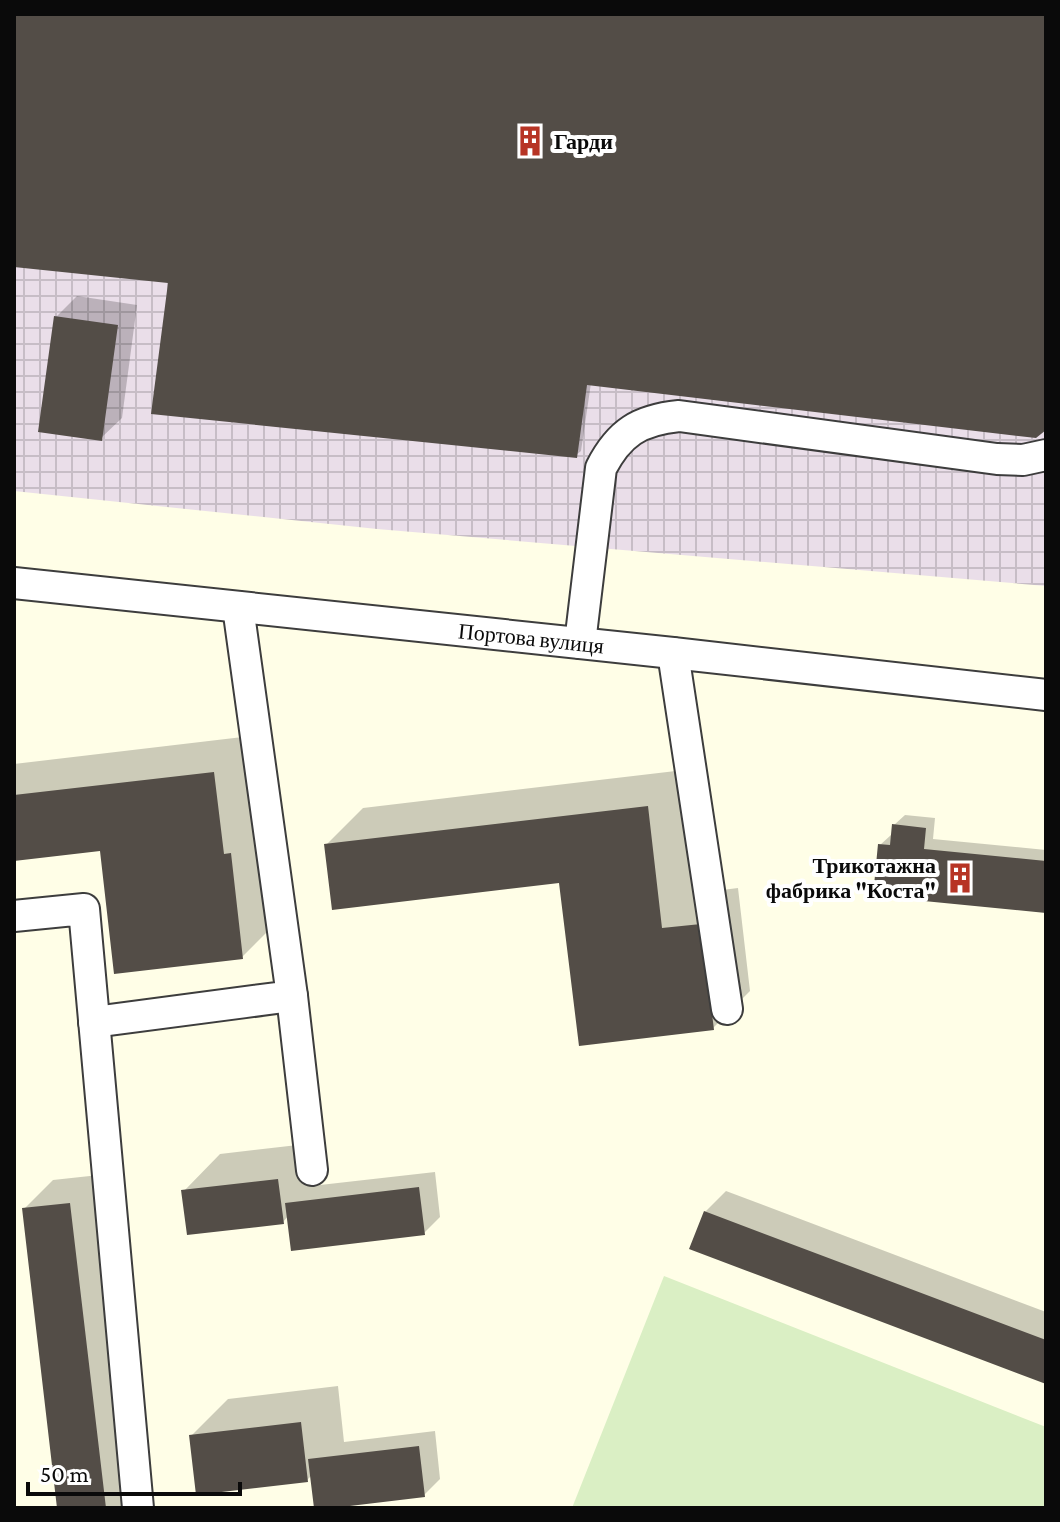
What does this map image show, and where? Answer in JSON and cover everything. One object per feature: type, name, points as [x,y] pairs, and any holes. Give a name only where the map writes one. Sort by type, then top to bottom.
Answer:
[{"type":"street","points":[[580,643],[601,468],[610,450],[640,425],[659,418],[679,416],[997,459],[1023,460],[1046,455]]},
{"type":"street","name":"Портова вулиця","points":[[14,583],[1046,695]]},
{"type":"street","points":[[238,607],[292,996],[312,1170]]},
{"type":"street","points":[[673,653],[727,1009]]},
{"type":"street","points":[[14,916],[84,909],[138,1508]]},
{"type":"street","points":[[94,1022],[292,996]]},
{"type":"shaded area","name":"Гарди","points":[[14,14],[1046,14],[1046,586],[377,529],[14,491]]},
{"type":"green space","points":[[664,1276],[1046,1427],[1046,1508],[572,1508]]},
{"type":"building","name":"Гарди","points":[[14,14],[1046,14],[1046,430],[1036,438],[587,385],[577,458],[151,414],[168,283],[14,267]]},
{"type":"building","points":[[54,316],[118,325],[102,441],[38,432]]},
{"type":"building","points":[[214,772],[224,854],[231,853],[243,959],[114,974],[100,851],[14,861],[14,795]]},
{"type":"building","points":[[648,806],[662,928],[701,924],[714,1030],[579,1046],[559,883],[332,910],[324,844]]},
{"type":"building","name":"Трикотажна фабрика \"Коста\"","points":[[892,824],[926,828],[924,849],[1046,861],[1046,913],[873,896],[878,844],[890,845]]},
{"type":"building","points":[[278,1179],[284,1224],[187,1235],[181,1190]]},
{"type":"building","points":[[419,1187],[425,1235],[291,1251],[285,1203]]},
{"type":"building","points":[[70,1203],[106,1508],[57,1508],[22,1208]]},
{"type":"building","points":[[704,1211],[1046,1340],[1046,1384],[689,1249]]},
{"type":"building","points":[[301,1422],[308,1482],[196,1495],[189,1435]]},
{"type":"building","points":[[419,1446],[425,1497],[314,1508],[308,1459]]},
{"type":"place","name":"Гарди","points":[[530,141]]},
{"type":"place","name":"Трикотажна фабрика \"Коста\"","points":[[960,878]]}]
